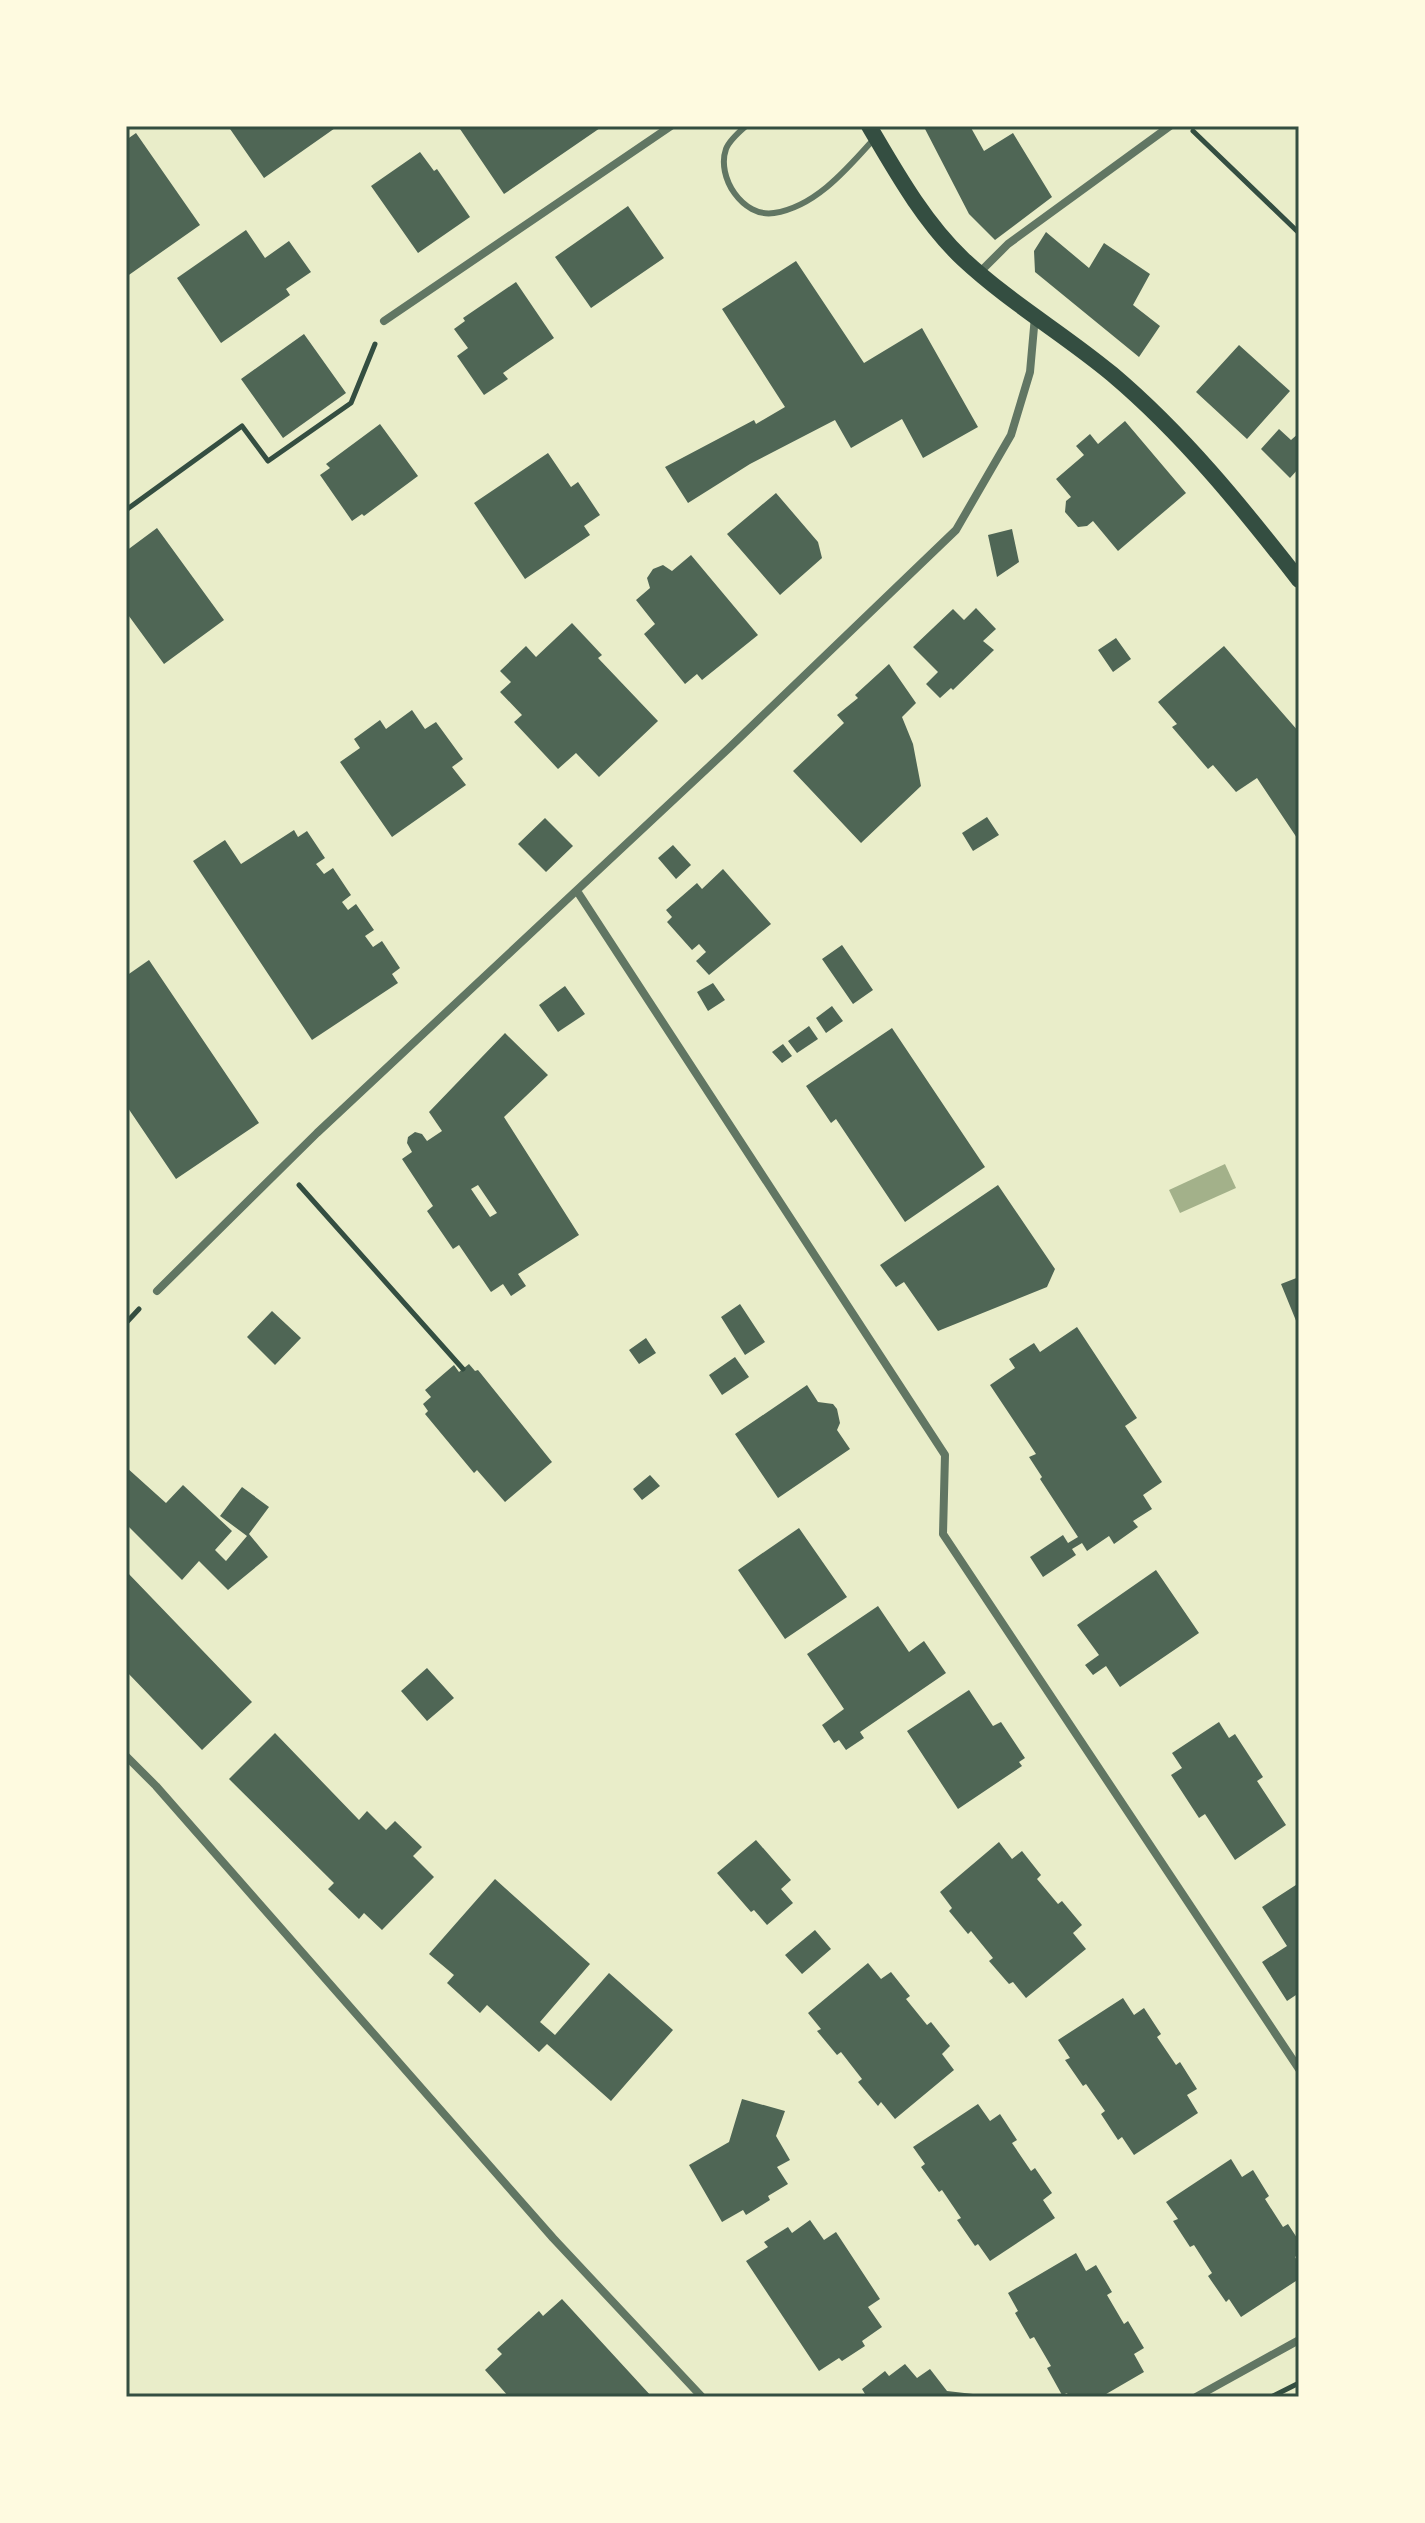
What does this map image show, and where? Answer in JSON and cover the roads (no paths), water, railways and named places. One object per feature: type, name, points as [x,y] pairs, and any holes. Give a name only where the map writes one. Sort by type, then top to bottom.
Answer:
[{"type":"main road","points":[[872,132],[931,224],[979,273],[1112,374],[1156,414],[1248,515],[1299,580]]},
{"type":"street","points":[[384,321],[671,126]]},
{"type":"street","points":[[979,273],[1008,244],[1170,126]]},
{"type":"street","points":[[157,1291],[283,1167],[956,530],[1011,435],[1030,372],[1035,315]]},
{"type":"street","points":[[577,891],[945,1455],[943,1534],[1299,2069]]},
{"type":"street","points":[[126,1756],[156,1786],[553,2238],[702,2397]]},
{"type":"street","points":[[1196,2397],[1299,2340]]},
{"type":"lane","points":[[746,126],[726,147],[723,168],[731,188],[745,205],[759,213],[775,213],[802,203],[822,190],[846,169],[872,132]]}]
